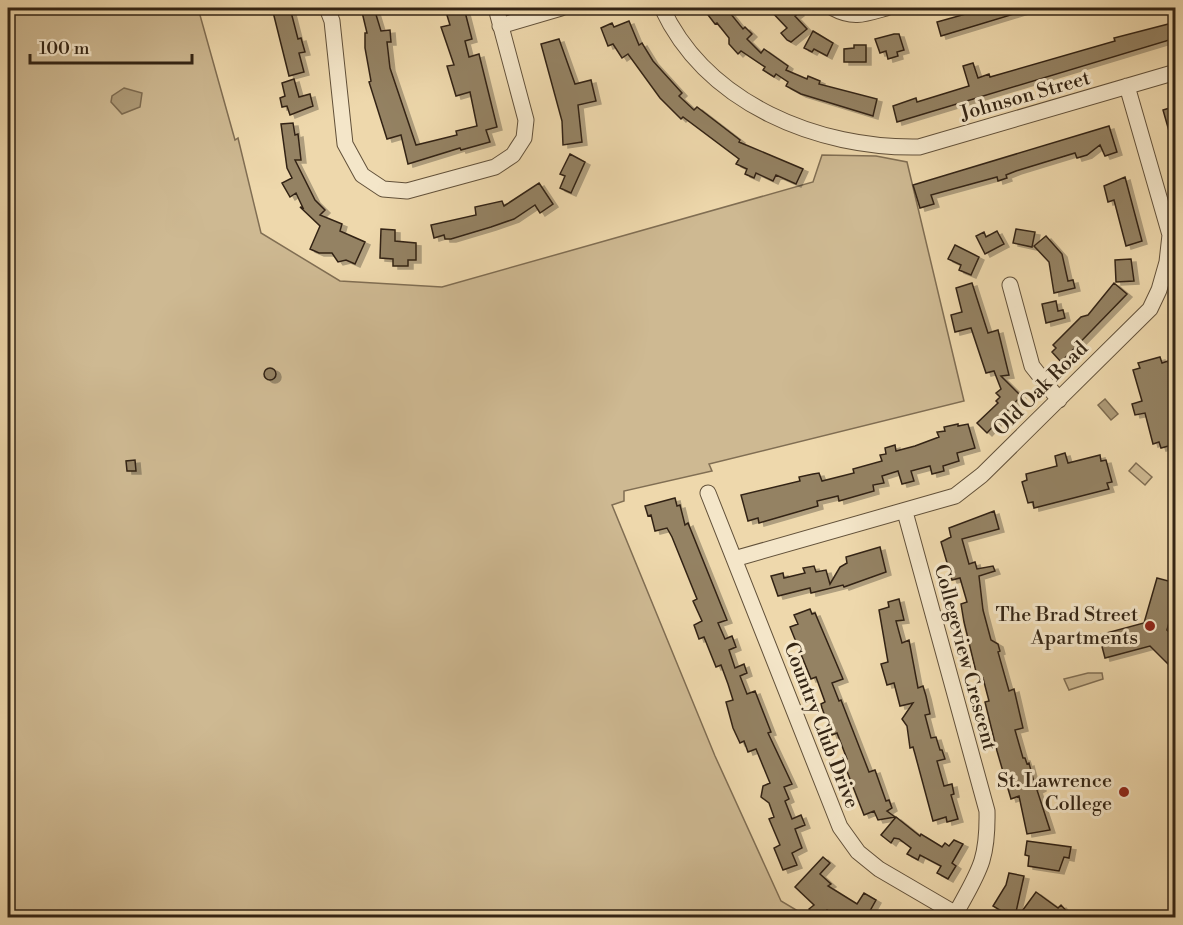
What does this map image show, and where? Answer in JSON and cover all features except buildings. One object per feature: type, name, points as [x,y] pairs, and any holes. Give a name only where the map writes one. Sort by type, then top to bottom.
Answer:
[{"type":"street","points":[[327,8],[332,21],[345,144],[362,175],[383,189],[407,191],[495,167],[513,155],[524,138],[526,120],[496,8]]},
{"type":"street","points":[[501,26],[561,8]]},
{"type":"street","name":"Johnson Street","points":[[662,8],[691,55],[753,107],[790,124],[840,141],[884,148],[919,147],[1176,72]]},
{"type":"street","points":[[832,8],[846,15],[865,14],[886,8]]},
{"type":"street","name":"Old Oak Road","points":[[734,559],[955,496],[982,475],[1150,309],[1159,290],[1173,234],[1127,86]]},
{"type":"street","points":[[1010,285],[1032,366],[1059,400]]},
{"type":"street","name":"Country Club Drive","points":[[708,493],[840,827],[858,852],[879,869],[960,915]]},
{"type":"street","name":"Collegeview Crescent","points":[[905,512],[987,811],[984,862],[960,915]]},
{"type":"shaded area","points":[[8,8],[198,8],[235,140],[238,138],[261,233],[340,281],[442,287],[813,182],[822,155],[876,156],[907,162],[964,401],[709,464],[712,471],[624,491],[624,501],[612,505],[715,756],[781,901],[808,917],[8,917]]},
{"type":"shaded area","points":[[124,88],[142,93],[140,107],[122,114],[111,102],[112,96]]},
{"type":"shaded area","points":[[1105,399],[1118,414],[1111,420],[1098,405]]},
{"type":"shaded area","points":[[1136,463],[1152,477],[1145,485],[1129,471]]},
{"type":"shaded area","points":[[1088,673],[1102,673],[1103,679],[1069,690],[1064,679]]},
{"type":"place","name":"The Brad Street Apartments","points":[[1150,626]]},
{"type":"place","name":"St. Lawrence College","points":[[1124,792]]}]
